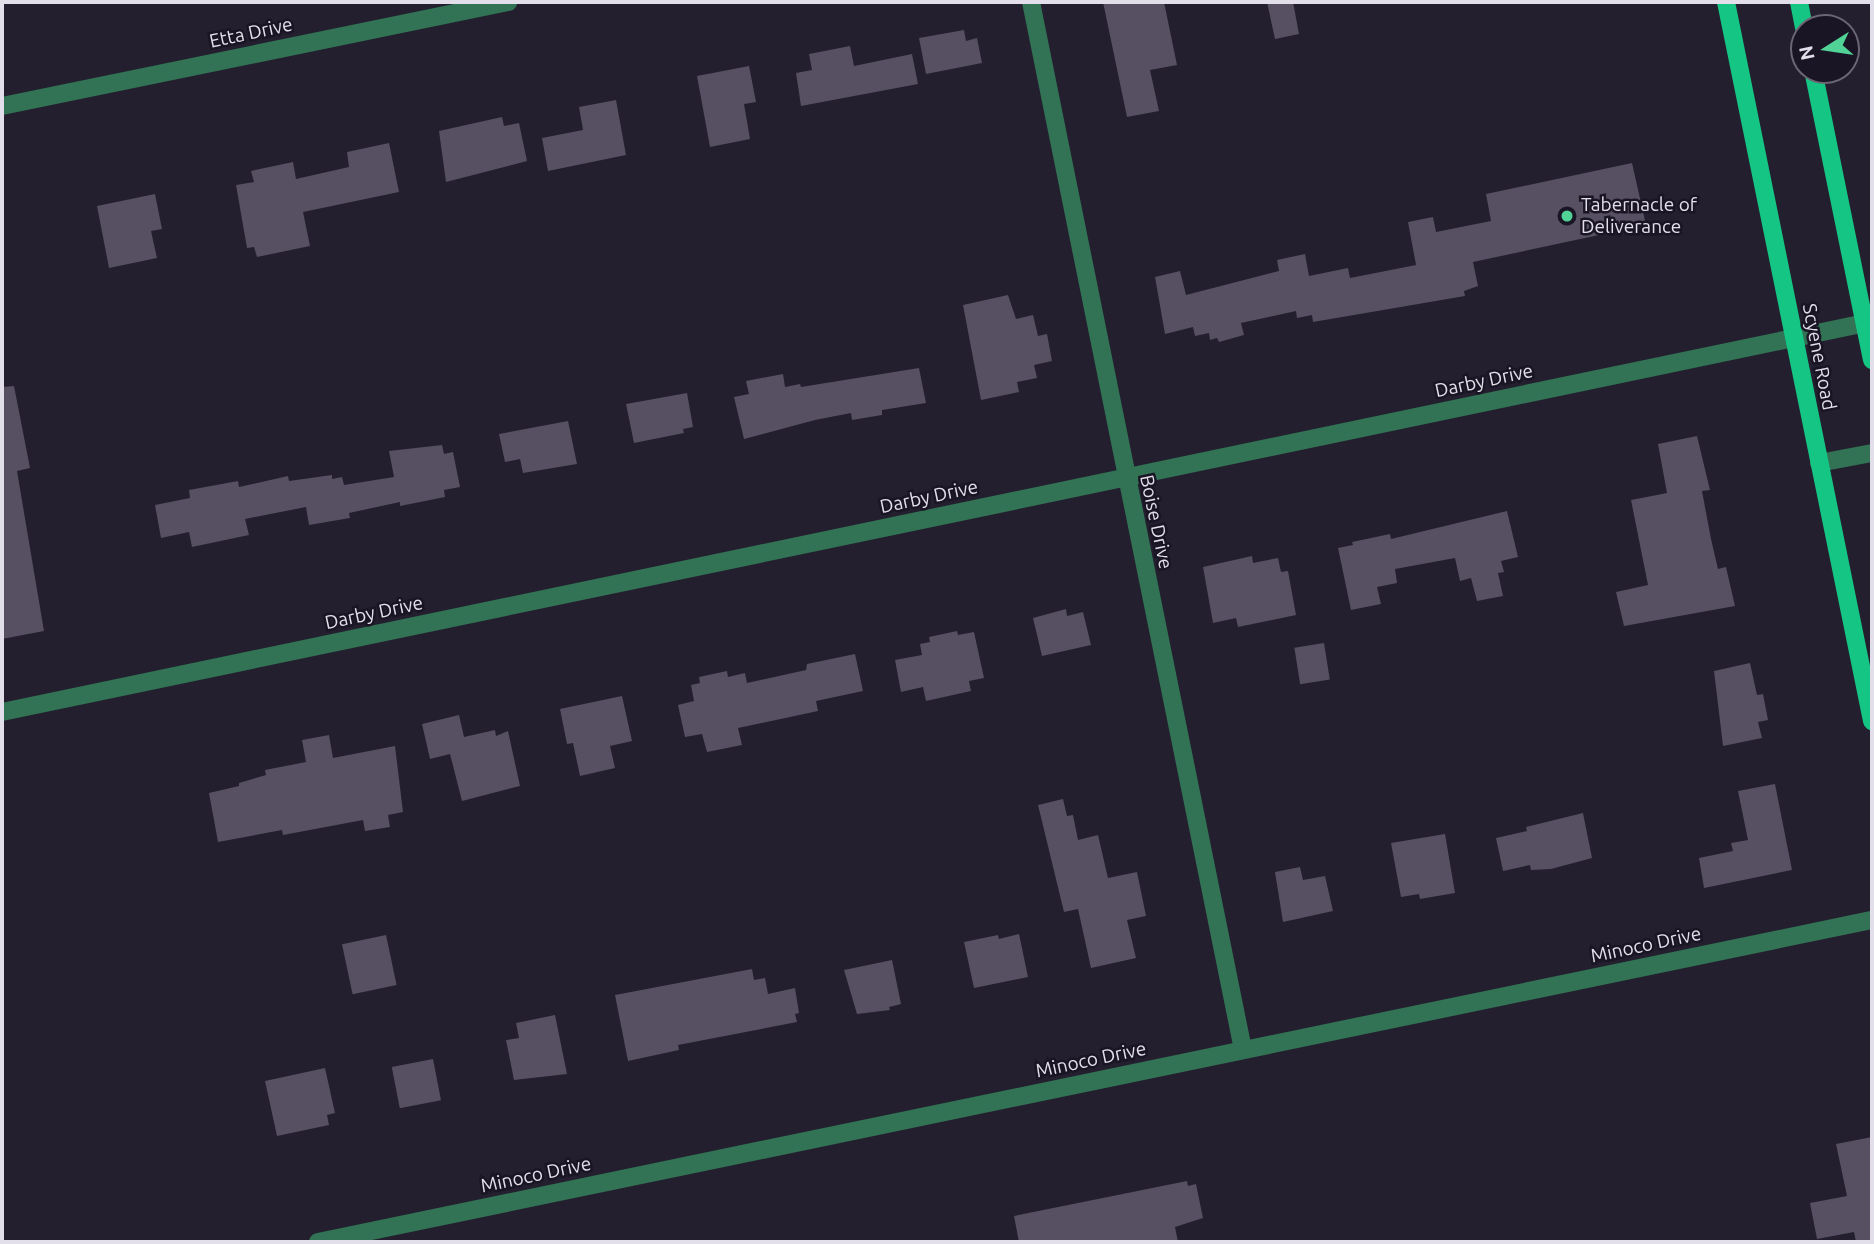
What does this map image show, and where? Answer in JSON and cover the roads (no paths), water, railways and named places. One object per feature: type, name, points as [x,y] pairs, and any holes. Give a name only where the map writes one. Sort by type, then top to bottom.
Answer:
[{"type":"main road","name":"Scyene Road","points":[[1726,2],[1872,721]]},
{"type":"main road","points":[[1816,84],[1872,360]]},
{"type":"street","name":"Etta Drive","points":[[2,106],[508,2]]},
{"type":"street","name":"Boise Drive","points":[[1031,2],[1125,478],[1243,1049]]},
{"type":"street","name":"Darby Drive","points":[[2,712],[1865,323]]},
{"type":"street","points":[[1819,463],[1872,453]]},
{"type":"street","name":"Minoco Drive","points":[[318,1242],[1872,920]]},
{"type":"place","name":"Tabernacle of Deliverance","points":[[1567,216]]}]
